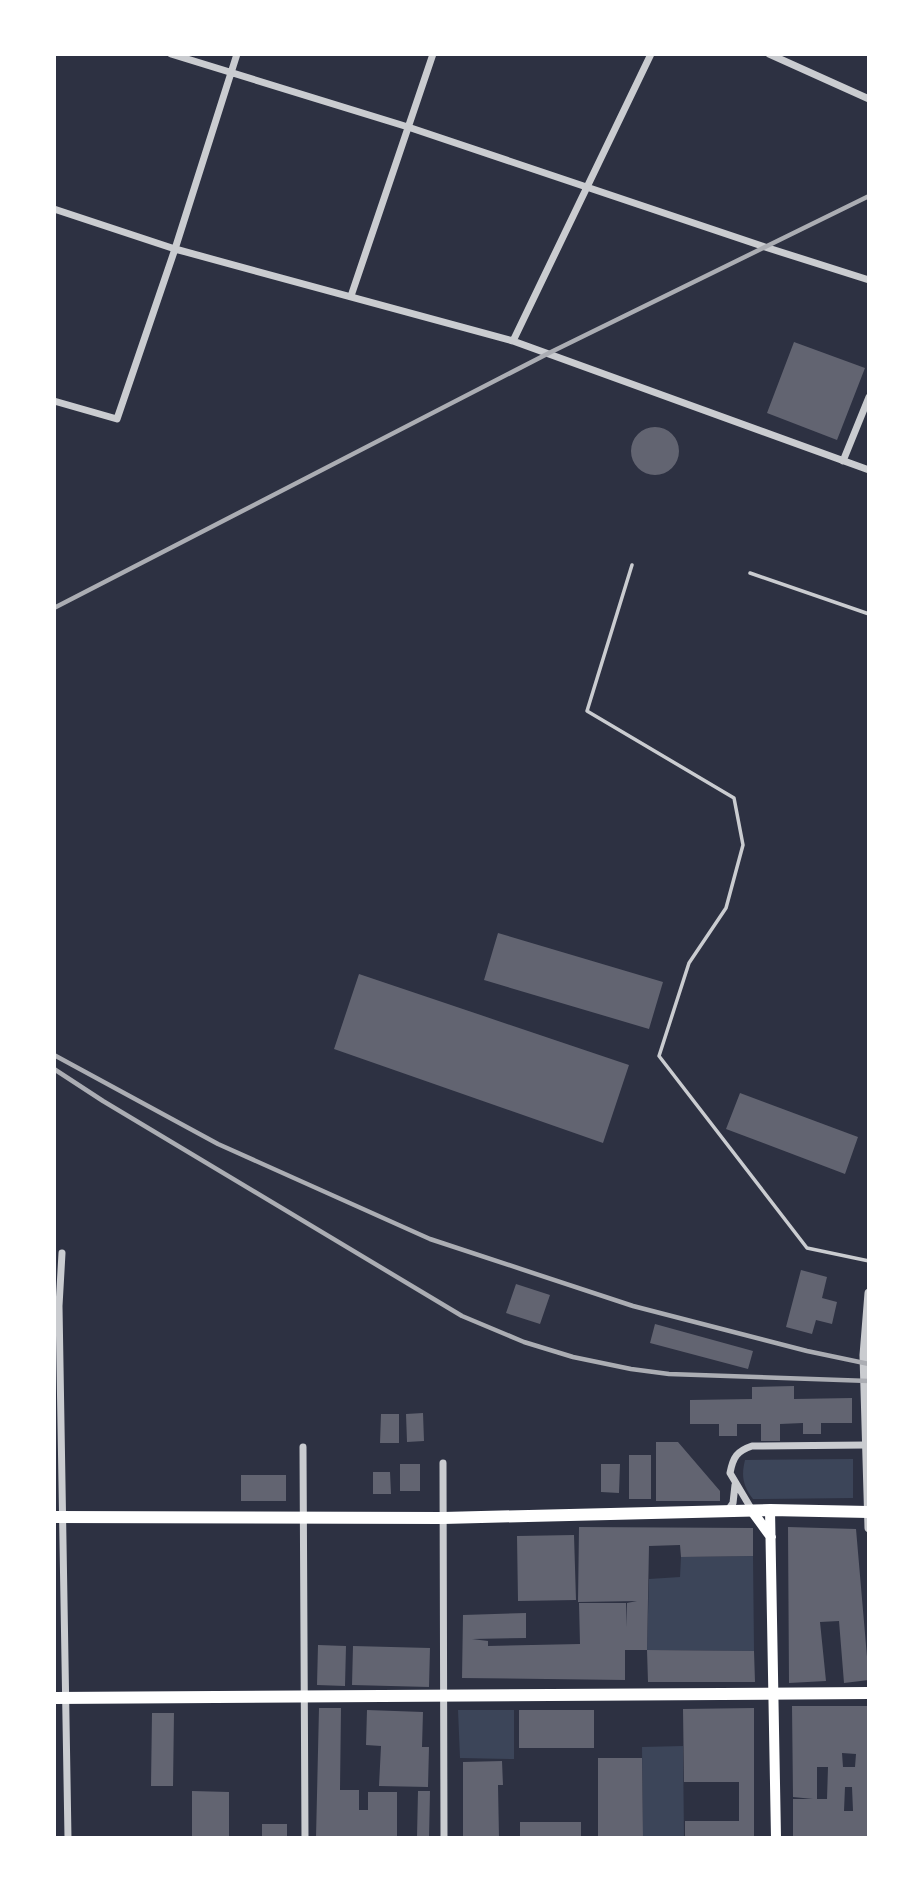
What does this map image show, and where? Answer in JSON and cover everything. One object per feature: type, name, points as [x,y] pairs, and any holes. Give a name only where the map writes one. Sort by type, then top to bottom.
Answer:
[{"type":"main road","points":[[59,1517],[443,1518],[770,1510],[868,1512]]},
{"type":"main road","points":[[770,1510],[776,1838]]},
{"type":"main road","points":[[752,1511],[771,1537]]},
{"type":"main road","points":[[60,1698],[869,1693]]},
{"type":"street","points":[[171,54],[408,127],[869,280]]},
{"type":"street","points":[[54,401],[117,419],[176,249],[237,54]]},
{"type":"street","points":[[351,296],[433,54]]},
{"type":"street","points":[[513,341],[651,54]]},
{"type":"street","points":[[769,54],[869,99]]},
{"type":"street","points":[[54,209],[176,249],[513,341],[869,470]]},
{"type":"street","points":[[843,461],[869,397]]},
{"type":"street","points":[[62,1254],[57,1306],[60,1698],[68,1838]]},
{"type":"street","points":[[869,1293],[864,1388],[869,1528]]},
{"type":"street","points":[[752,1511],[730,1473],[732,1461],[740,1450],[752,1446],[865,1445]]},
{"type":"street","points":[[303,1447],[305,1838]]},
{"type":"street","points":[[443,1463],[444,1838]]},
{"type":"street","points":[[726,1511],[733,1503],[735,1485]]},
{"type":"lane","points":[[632,565],[587,711],[734,798],[743,845],[726,908],[689,962],[659,1056],[807,1248],[869,1261]]},
{"type":"lane","points":[[750,573],[869,614]]},
{"type":"shaded area","points":[[853,1459],[853,1498],[753,1499],[744,1481],[745,1460]]},
{"type":"shaded area","points":[[753,1556],[754,1651],[647,1650],[649,1579],[680,1577],[681,1557]]},
{"type":"shaded area","points":[[458,1710],[514,1710],[514,1759],[460,1758]]},
{"type":"shaded area","points":[[683,1746],[684,1838],[643,1838],[642,1747]]},
{"type":"building","points":[[794,342],[865,368],[837,440],[767,413]]},
{"type":"building","points":[[655,427],[672,434],[679,451],[672,468],[655,475],[638,468],[631,451],[638,434]]},
{"type":"building","points":[[498,933],[663,982],[649,1029],[484,980]]},
{"type":"building","points":[[359,974],[629,1065],[603,1143],[334,1049]]},
{"type":"building","points":[[740,1093],[858,1137],[845,1174],[726,1129]]},
{"type":"building","points":[[801,1270],[827,1277],[822,1298],[837,1302],[832,1324],[816,1320],[812,1334],[786,1327]]},
{"type":"building","points":[[516,1284],[550,1295],[540,1324],[506,1313]]},
{"type":"building","points":[[655,1324],[753,1351],[748,1369],[650,1343]]},
{"type":"building","points":[[794,1386],[794,1399],[852,1398],[852,1423],[821,1423],[821,1434],[803,1434],[803,1423],[780,1424],[780,1441],[761,1441],[761,1424],[737,1424],[737,1436],[719,1436],[719,1424],[690,1424],[690,1400],[752,1399],[752,1387]]},
{"type":"building","points":[[423,1413],[424,1441],[407,1442],[406,1414]]},
{"type":"building","points":[[381,1414],[399,1414],[399,1443],[380,1443]]},
{"type":"building","points":[[656,1442],[678,1442],[720,1491],[720,1501],[656,1501]]},
{"type":"building","points":[[629,1455],[651,1455],[651,1499],[629,1499]]},
{"type":"building","points":[[400,1464],[420,1464],[420,1491],[400,1491]]},
{"type":"building","points":[[601,1464],[620,1464],[619,1493],[601,1492]]},
{"type":"building","points":[[373,1472],[390,1472],[391,1494],[373,1494]]},
{"type":"building","points":[[241,1475],[286,1475],[286,1501],[241,1501]]},
{"type":"building","points":[[579,1527],[753,1528],[753,1556],[681,1557],[680,1545],[649,1546],[647,1650],[625,1650],[625,1680],[462,1678],[463,1615],[526,1613],[526,1638],[472,1639],[488,1641],[488,1646],[580,1644],[579,1603],[626,1603],[626,1627],[627,1603],[637,1601],[578,1602]]},
{"type":"building","points":[[788,1527],[856,1529],[869,1680],[844,1683],[839,1621],[820,1622],[826,1681],[789,1683]]},
{"type":"building","points":[[574,1535],[576,1600],[518,1601],[517,1536]]},
{"type":"building","points":[[318,1645],[346,1646],[345,1686],[317,1685]]},
{"type":"building","points":[[353,1646],[430,1648],[429,1687],[352,1685]]},
{"type":"building","points":[[647,1650],[754,1651],[755,1682],[648,1682]]},
{"type":"building","points":[[792,1706],[869,1706],[869,1838],[793,1838],[793,1799],[813,1799],[793,1797]],"holes":[[[842,1753],[856,1754],[855,1767],[843,1767]],[[817,1767],[828,1767],[827,1799],[817,1799]],[[845,1787],[852,1787],[853,1811],[844,1811]]]},
{"type":"building","points":[[319,1708],[341,1708],[340,1790],[359,1790],[359,1810],[368,1810],[368,1792],[397,1792],[397,1838],[316,1838]]},
{"type":"building","points":[[754,1708],[754,1838],[685,1838],[685,1821],[739,1821],[739,1782],[684,1782],[683,1709]]},
{"type":"building","points":[[367,1710],[423,1712],[422,1747],[429,1747],[428,1787],[379,1786],[381,1746],[366,1745]]},
{"type":"building","points":[[519,1710],[594,1710],[594,1748],[519,1748]]},
{"type":"building","points":[[152,1713],[174,1713],[173,1786],[151,1786]]},
{"type":"building","points":[[598,1758],[642,1758],[643,1838],[598,1838]]},
{"type":"building","points":[[502,1761],[503,1785],[498,1785],[499,1838],[463,1838],[463,1762]]},
{"type":"building","points":[[192,1791],[229,1792],[229,1838],[192,1838]]},
{"type":"building","points":[[418,1791],[430,1791],[429,1838],[417,1837]]},
{"type":"building","points":[[520,1822],[581,1822],[581,1838],[520,1838]]},
{"type":"building","points":[[262,1824],[287,1824],[287,1838],[262,1838]]},
{"type":"railway","points":[[54,608],[549,353],[869,196]]},
{"type":"railway","points":[[54,1055],[218,1144],[430,1239],[633,1306],[807,1351],[869,1364]]},
{"type":"railway","points":[[54,1069],[462,1316],[524,1342],[573,1357],[669,1374],[869,1381]]}]
